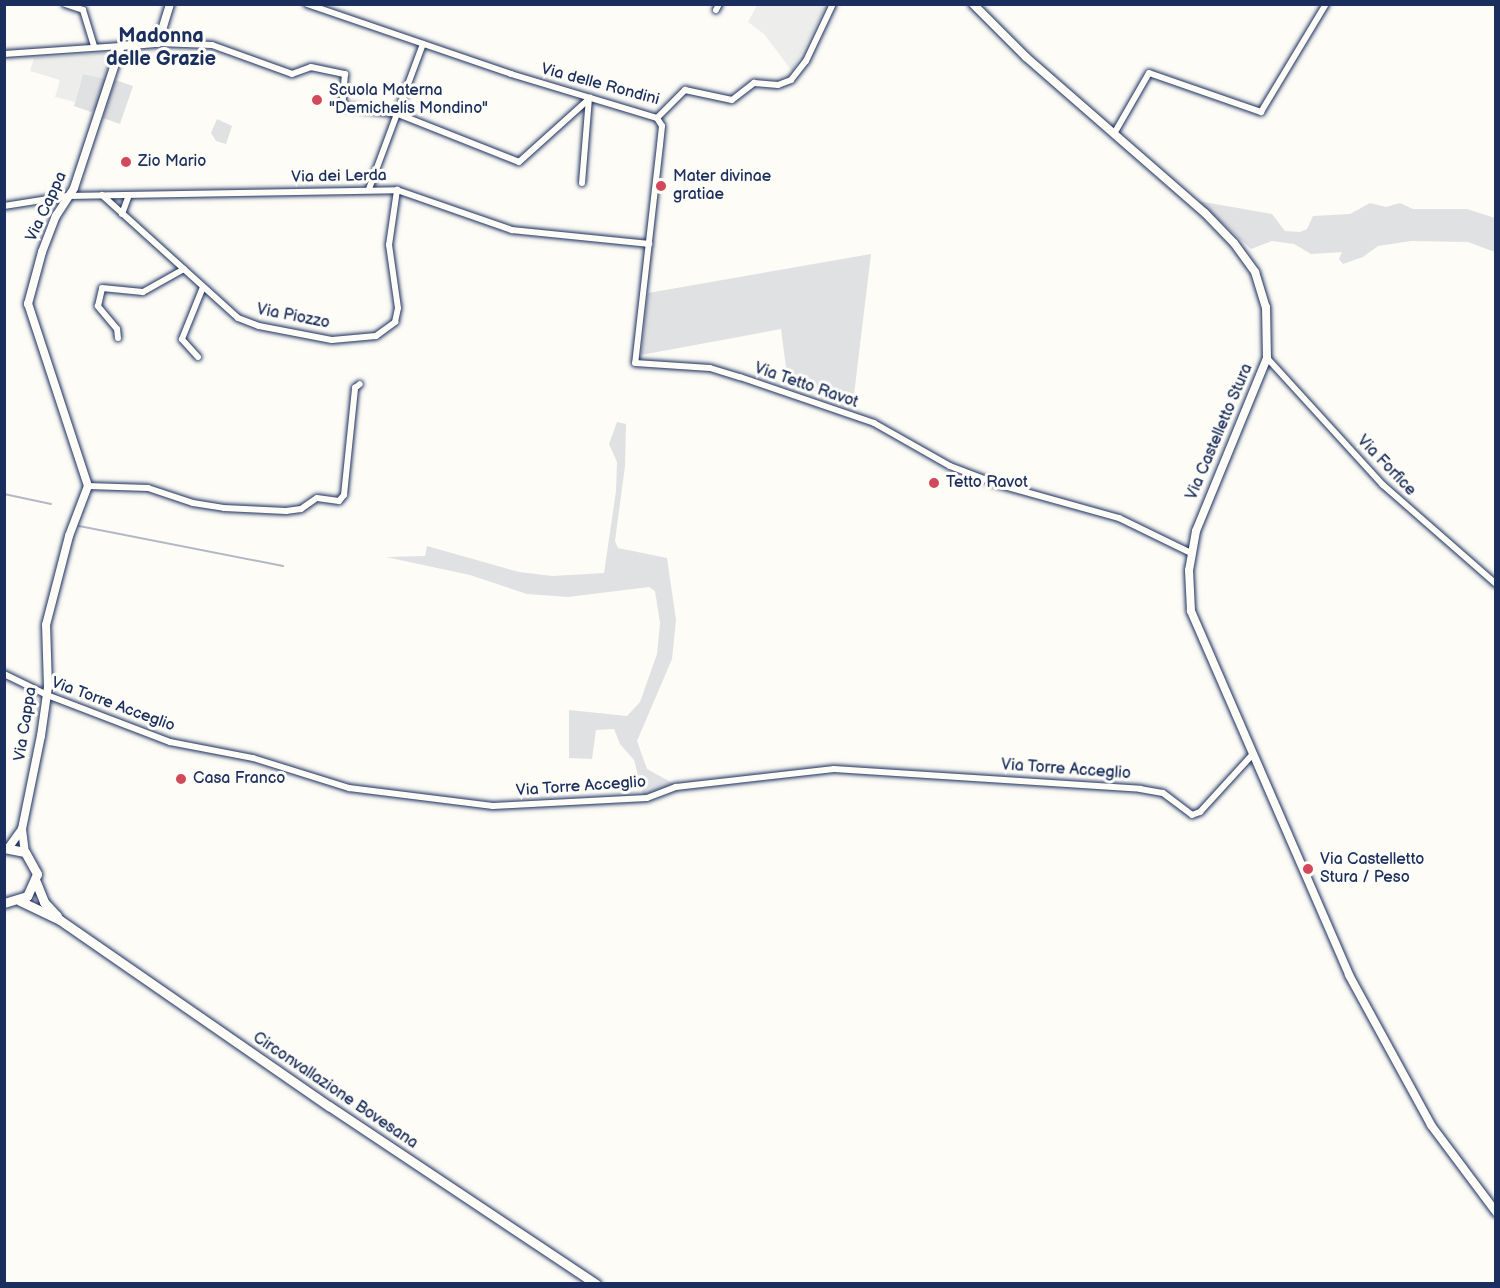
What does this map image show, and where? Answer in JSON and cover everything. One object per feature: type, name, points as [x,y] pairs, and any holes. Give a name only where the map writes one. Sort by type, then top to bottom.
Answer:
[{"type":"main road","points":[[7,848],[25,852]]},
{"type":"main road","name":"Circonvallazione Bovesana","points":[[25,852],[35,866],[36,882],[44,902],[60,920]]},
{"type":"main road","points":[[6,906],[20,901],[36,882]]},
{"type":"main road","name":"Circonvallazione Bovesana","points":[[20,901],[60,920],[329,1106],[596,1284]]},
{"type":"street","points":[[65,4],[83,10],[94,46]]},
{"type":"street","points":[[158,43],[170,4]]},
{"type":"street","name":"Via delle Rondini","points":[[307,4],[423,44],[657,118],[685,90],[732,100],[754,83],[778,85],[791,80],[806,62],[833,4]]},
{"type":"street","name":"Via Castelletto Stura","points":[[973,4],[1026,57],[1115,132],[1205,213],[1246,257],[1266,307],[1267,358],[1202,513],[1191,553],[1191,611],[1339,953],[1374,1021],[1444,1144],[1496,1212]]},
{"type":"street","points":[[1115,132],[1149,73],[1261,112],[1326,4]]},
{"type":"street","points":[[4,54],[94,46],[197,42],[218,47],[292,74],[311,67],[345,74],[342,106],[398,114],[519,162],[590,98]]},
{"type":"street","points":[[369,189],[423,44]]},
{"type":"street","name":"Via Cappa","points":[[22,829],[47,695],[45,633],[69,536],[88,486],[28,304],[42,252],[98,119],[121,46]]},
{"type":"street","points":[[582,183],[590,98]]},
{"type":"street","name":"Via Tetto Ravot","points":[[657,118],[661,135],[637,364],[710,368],[740,377],[874,423],[950,466],[997,484],[1119,518],[1191,553]]},
{"type":"street","name":"Via dei Lerda","points":[[102,195],[397,190],[512,230],[649,244]]},
{"type":"street","name":"Via Piozzo","points":[[102,195],[238,318],[259,326],[322,339],[381,334],[392,327],[398,315],[389,245],[397,190]]},
{"type":"street","points":[[4,206],[67,196],[102,195]]},
{"type":"street","points":[[122,214],[129,195]]},
{"type":"street","points":[[118,338],[117,329],[98,306],[102,288],[143,292],[184,269]]},
{"type":"street","points":[[198,357],[182,339],[203,286]]},
{"type":"street","name":"Via Forfice","points":[[1267,358],[1383,485],[1496,584]]},
{"type":"street","points":[[88,486],[148,488],[194,503],[235,508],[286,511],[301,509],[316,498],[339,501],[344,495],[355,388],[360,384]]},
{"type":"street","name":"Via Torre Acceglio","points":[[4,674],[47,695],[149,735],[253,758],[338,785],[493,806],[647,798],[676,787],[857,770],[1140,789],[1163,793],[1192,815],[1200,812],[1252,755]]},
{"type":"street","points":[[7,848],[22,829]]},
{"type":"street","points":[[22,829],[25,852]]},
{"type":"shaded area","points":[[757,5],[827,5],[792,71],[764,34],[748,22]]},
{"type":"shaded area","points":[[113,52],[107,79],[83,74],[75,102],[55,97],[60,80],[30,71],[34,58]]},
{"type":"shaded area","points":[[83,74],[107,79],[100,107],[91,112],[74,106]]},
{"type":"shaded area","points":[[115,80],[133,86],[120,124],[103,118]]},
{"type":"shaded area","points":[[217,119],[232,126],[226,144],[216,141],[211,133]]},
{"type":"shaded area","points":[[1198,201],[1272,214],[1285,231],[1300,232],[1307,229],[1313,216],[1350,214],[1370,203],[1386,207],[1400,203],[1413,209],[1467,209],[1495,218],[1495,252],[1468,242],[1411,241],[1378,246],[1363,257],[1343,264],[1339,259],[1342,252],[1311,254],[1294,244],[1272,241],[1251,249]]},
{"type":"shaded area","points":[[871,254],[853,403],[788,383],[781,329],[641,355],[648,293]]},
{"type":"shaded area","points":[[617,422],[626,424],[625,466],[615,541],[618,548],[667,558],[676,620],[672,659],[637,741],[647,769],[676,785],[643,795],[634,760],[620,744],[614,729],[596,730],[592,759],[569,758],[569,710],[627,716],[640,702],[657,654],[660,623],[655,591],[649,587],[568,597],[527,594],[470,575],[386,557],[425,556],[427,546],[519,572],[552,576],[604,573],[616,491],[617,462],[609,444]]},
{"type":"waterway","points":[[4,494],[51,504]]},
{"type":"waterway","points":[[79,526],[283,566]]},
{"type":"place","name":"Scuola Materna \"Demichelis Mondino\"","points":[[317,100]]},
{"type":"place","name":"Zio Mario","points":[[126,162]]},
{"type":"place","name":"Mater divinae gratiae","points":[[661,186]]},
{"type":"place","name":"Tetto Ravot","points":[[934,483]]},
{"type":"place","name":"Casa Franco","points":[[181,779]]},
{"type":"place","name":"Via Castelletto Stura / Peso","points":[[1308,869]]},
{"type":"district","name":"Madonna delle Grazie","points":[[161,48]]}]
